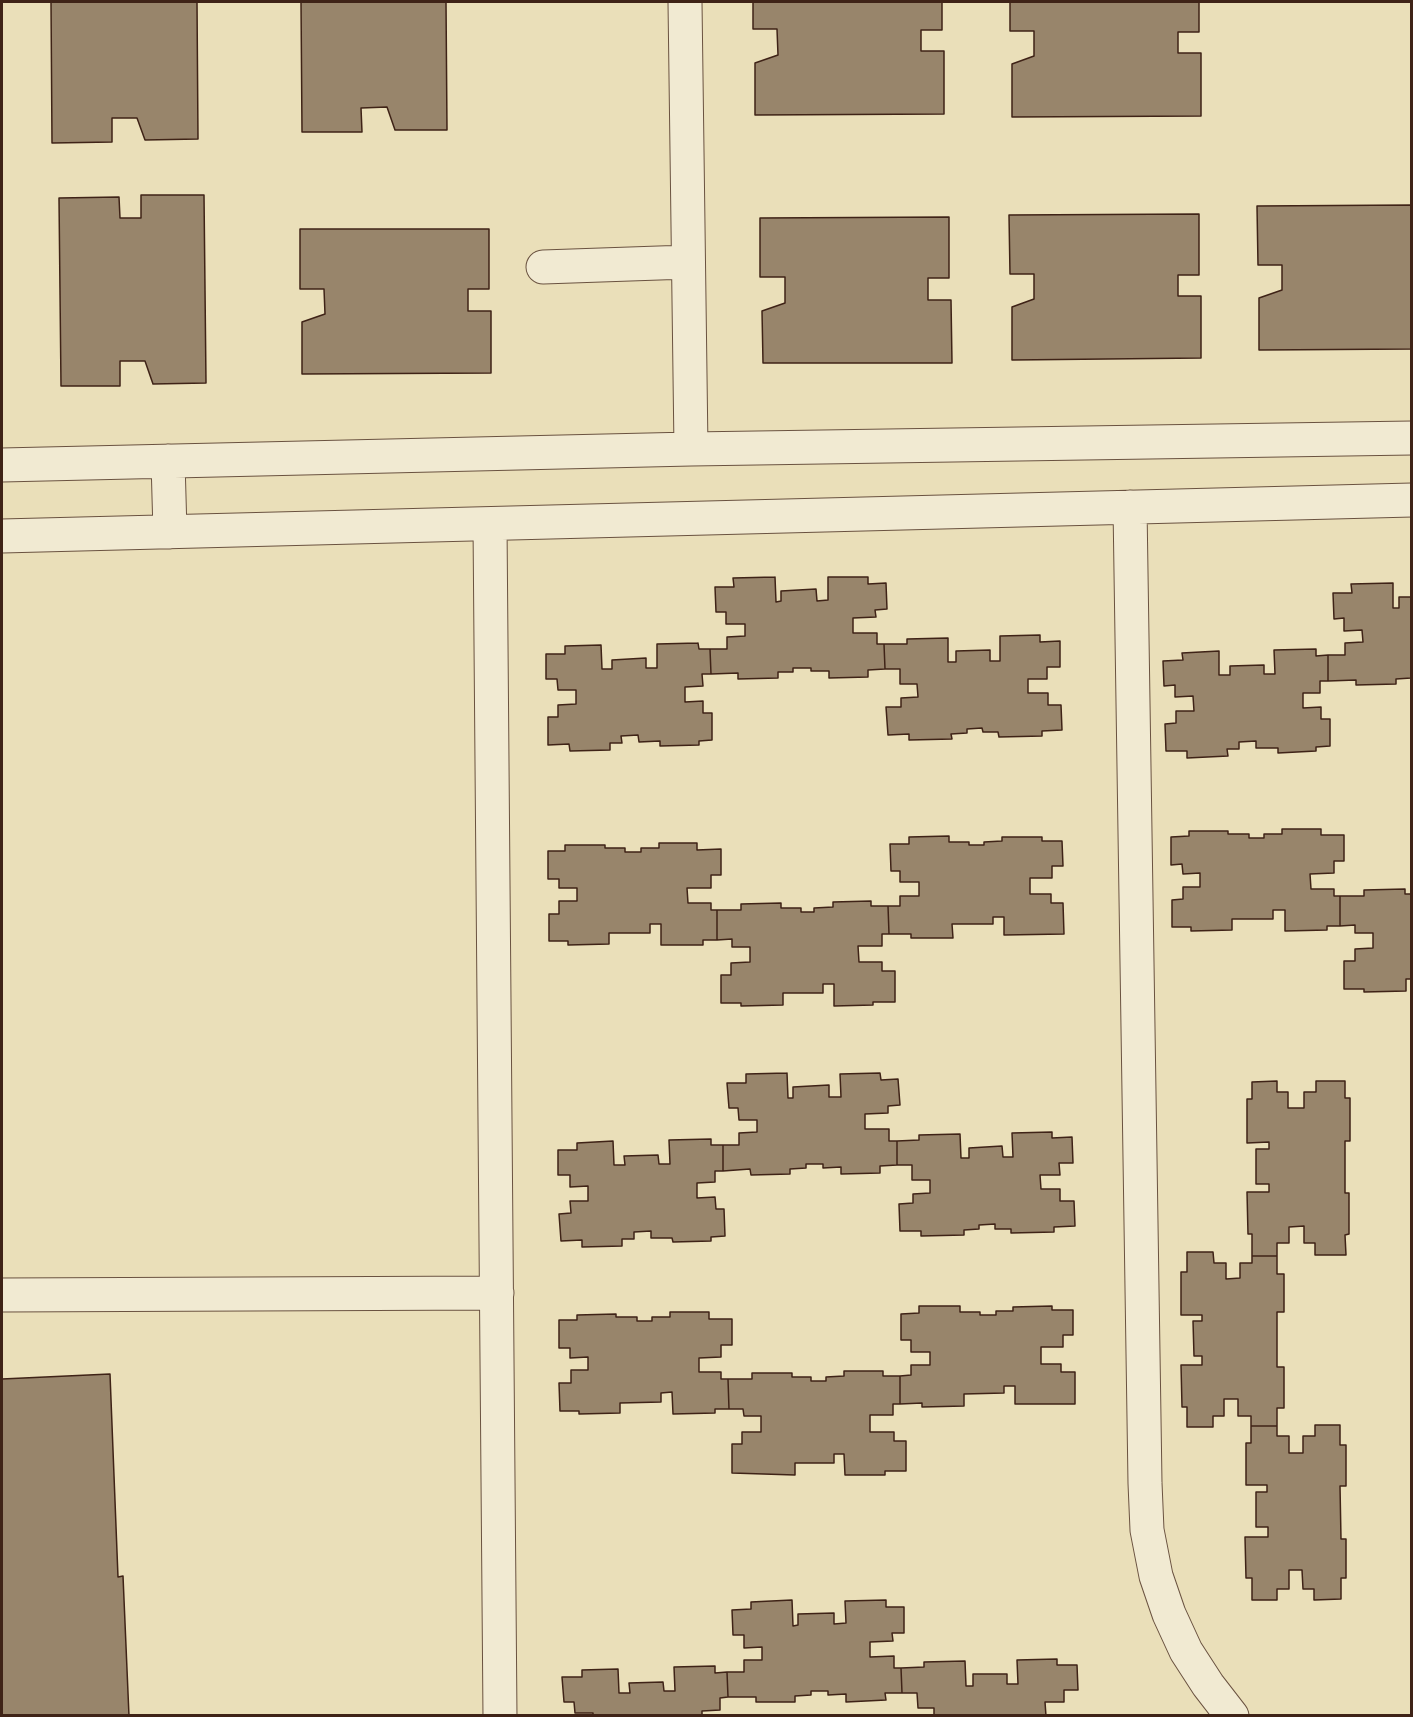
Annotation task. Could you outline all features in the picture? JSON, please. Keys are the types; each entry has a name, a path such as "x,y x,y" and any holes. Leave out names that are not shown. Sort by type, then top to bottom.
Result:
{"street":[{"path":"685,2 692,449"},
{"path":"543,267 688,262"},
{"path":"2,465 692,449 1412,438"},
{"path":"168,461 170,532"},
{"path":"2,537 1412,500"},
{"path":"1130,507 1147,1530 1156,1576 1169,1614 1186,1651 1232,1716"},
{"path":"490,524 500,1716"},
{"path":"2,1295 496,1293"}],"building":[{"path":"51,2 197,2 198,139 145,140 137,118 112,118 112,142 52,143"},
{"path":"301,2 446,2 447,130 395,130 387,107 361,108 362,132 302,132"},
{"path":"753,2 942,2 942,30 921,30 921,51 944,51 944,114 755,115 755,63 778,55 777,29 753,29"},
{"path":"1010,2 1199,2 1199,32 1178,32 1178,53 1201,53 1201,116 1012,117 1012,64 1034,56 1034,31 1010,31"},
{"path":"141,195 204,195 206,383 153,384 145,361 120,361 120,386 61,386 59,198 119,197 120,218 141,218"},
{"path":"1412,205 1412,349 1259,350 1259,298 1282,290 1282,265 1258,265 1257,206"},
{"path":"1199,214 1199,275 1178,275 1178,296 1201,296 1201,358 1012,360 1012,307 1034,299 1034,274 1010,274 1009,215"},
{"path":"949,217 949,278 928,278 928,300 951,300 952,363 763,363 762,311 785,303 785,277 760,277 760,218"},
{"path":"300,229 489,229 489,289 468,289 468,311 491,311 491,373 302,374 302,322 325,314 324,289 300,289"},
{"path":"775,577 776,602 781,601 781,591 816,589 817,601 828,600 828,577 868,577 868,584 886,583 887,609 875,610 876,617 853,618 853,633 877,633 877,644 884,644 885,669 868,670 868,677 829,678 829,671 811,671 811,668 793,668 793,672 778,672 778,678 738,679 738,673 711,674 710,649 727,649 727,637 745,636 745,624 726,624 726,612 716,612 715,587 734,587 733,578"},
{"path":"1393,583 1393,608 1399,608 1399,597 1412,597 1411,678 1396,679 1396,684 1356,685 1356,680 1328,681 1328,655 1345,655 1345,643 1363,642 1362,630 1344,631 1344,618 1334,619 1333,593 1352,593 1351,584"},
{"path":"1040,635 1040,642 1060,641 1060,667 1047,667 1047,679 1028,679 1028,693 1048,693 1048,705 1061,705 1062,730 1042,731 1042,736 999,737 998,732 983,732 982,728 967,729 967,733 951,734 952,739 909,740 909,734 888,735 886,707 901,707 901,698 918,697 917,684 900,684 900,669 885,669 884,644 907,644 907,639 948,638 948,662 956,662 956,651 990,650 990,661 1000,661 1000,636"},
{"path":"698,643 699,649 710,649 711,674 702,674 703,686 685,687 685,702 703,701 703,713 712,713 712,740 699,741 699,745 660,746 660,741 639,742 638,735 621,736 622,743 610,743 610,750 570,751 569,744 548,745 548,717 558,717 558,705 576,704 576,690 558,690 557,679 546,679 546,654 565,654 565,646 601,645 602,669 612,669 612,660 646,658 646,668 657,668 657,644"},
{"path":"1316,649 1316,656 1328,655 1328,681 1320,681 1320,693 1303,693 1303,708 1321,707 1321,719 1330,719 1330,746 1316,747 1316,751 1278,753 1278,748 1256,748 1256,741 1239,742 1239,749 1227,749 1228,756 1187,758 1187,751 1166,751 1165,724 1176,723 1176,711 1194,711 1193,696 1175,697 1175,685 1164,686 1163,661 1183,660 1182,653 1219,651 1219,675 1230,675 1230,666 1264,665 1264,674 1275,674 1274,650"},
{"path":"1282,829 1321,829 1321,835 1344,835 1344,861 1334,861 1334,873 1310,874 1311,889 1334,889 1334,896 1340,896 1340,926 1327,926 1327,930 1285,931 1285,910 1273,910 1273,919 1232,919 1232,930 1191,931 1191,927 1172,927 1172,900 1183,899 1183,887 1200,887 1200,873 1183,874 1182,864 1171,865 1171,837 1189,836 1189,831 1228,831 1228,834 1249,834 1249,838 1264,838 1264,834 1282,834"},
{"path":"949,836 949,842 969,842 969,845 984,845 984,842 1002,841 1002,837 1042,837 1042,841 1062,841 1063,866 1052,866 1052,878 1030,878 1030,894 1051,894 1051,903 1063,903 1064,934 1004,935 1004,917 993,917 993,924 952,924 953,938 911,938 911,934 889,934 888,906 900,906 900,896 919,896 919,882 900,882 900,871 891,871 890,844 909,844 909,837"},
{"path":"659,843 697,843 697,850 721,849 721,875 711,875 711,888 687,888 688,903 711,903 711,910 717,910 717,940 703,940 703,945 661,945 661,924 650,924 650,933 609,933 609,944 568,945 568,941 549,941 549,914 559,914 559,901 577,901 577,888 559,888 559,879 548,879 548,851 565,851 565,845 605,845 605,848 625,848 625,852 641,852 641,848 659,848"},
{"path":"1405,889 1405,894 1412,894 1412,979 1406,979 1406,991 1364,992 1364,989 1344,989 1344,961 1355,961 1355,949 1373,948 1373,933 1355,933 1355,925 1340,926 1340,896 1364,896 1364,890"},
{"path":"871,901 871,906 888,906 889,934 882,934 882,946 858,946 859,962 882,962 882,971 895,971 895,1002 834,1006 834,984 823,984 823,993 783,993 783,1005 741,1006 741,1003 721,1003 721,975 731,975 731,963 750,962 750,947 732,947 732,939 717,940 717,910 741,910 741,904 781,903 781,908 801,908 801,912 814,912 814,908 833,907 833,902"},
{"path":"787,1073 788,1098 793,1098 793,1087 829,1085 829,1097 841,1097 840,1074 880,1073 881,1080 898,1079 900,1105 888,1106 888,1113 865,1114 865,1129 889,1129 889,1141 897,1141 897,1165 880,1166 880,1173 841,1174 841,1167 823,1168 823,1164 806,1164 806,1168 790,1169 790,1174 751,1175 750,1169 723,1171 723,1145 739,1145 739,1133 757,1132 757,1120 739,1120 738,1108 729,1108 727,1083 746,1083 746,1074"},
{"path":"1277,1081 1277,1092 1288,1092 1288,1108 1304,1108 1304,1092 1316,1092 1316,1081 1345,1081 1345,1098 1350,1098 1350,1141 1345,1141 1345,1193 1349,1193 1349,1234 1345,1235 1346,1255 1315,1255 1315,1243 1304,1243 1304,1226 1289,1227 1289,1243 1277,1243 1277,1256 1252,1256 1252,1234 1248,1234 1247,1192 1269,1192 1269,1184 1256,1184 1256,1149 1269,1149 1269,1142 1247,1143 1247,1099 1252,1099 1252,1082"},
{"path":"1052,1132 1052,1138 1072,1137 1073,1163 1059,1163 1060,1175 1040,1175 1041,1189 1060,1189 1060,1201 1074,1201 1075,1226 1054,1227 1054,1232 1011,1233 1011,1229 995,1229 995,1224 979,1225 979,1229 964,1230 964,1235 921,1236 921,1231 900,1231 899,1204 913,1203 913,1194 930,1193 930,1180 912,1180 912,1165 897,1165 897,1141 919,1140 919,1135 960,1134 961,1158 969,1158 969,1148 1002,1146 1003,1157 1013,1157 1012,1133"},
{"path":"711,1139 711,1145 723,1145 723,1171 715,1171 715,1182 697,1183 697,1198 715,1197 716,1209 724,1209 725,1236 711,1237 711,1241 673,1242 672,1238 651,1238 651,1231 634,1232 634,1239 622,1239 622,1246 582,1247 582,1240 561,1241 559,1214 571,1213 570,1201 588,1201 588,1186 570,1187 570,1175 558,1175 558,1150 577,1150 577,1143 613,1141 614,1165 625,1165 624,1156 658,1155 659,1164 670,1164 669,1140"},
{"path":"1187,1252 1213,1252 1214,1263 1226,1263 1226,1279 1240,1278 1240,1263 1252,1263 1252,1256 1277,1256 1277,1274 1284,1274 1284,1312 1277,1312 1277,1367 1284,1367 1284,1408 1277,1408 1277,1426 1251,1426 1251,1416 1238,1416 1238,1399 1224,1399 1224,1416 1213,1416 1213,1427 1187,1427 1187,1407 1182,1407 1181,1365 1202,1365 1202,1356 1194,1356 1193,1321 1202,1321 1202,1315 1181,1315 1181,1272 1187,1272"},
{"path":"919,1306 960,1306 960,1312 980,1312 980,1315 996,1315 996,1311 1013,1311 1013,1307 1052,1306 1052,1310 1073,1310 1073,1335 1063,1335 1063,1347 1041,1347 1041,1364 1061,1364 1061,1372 1075,1372 1075,1404 1015,1404 1015,1386 1004,1386 1004,1393 964,1394 964,1406 922,1407 922,1403 900,1404 900,1376 911,1375 911,1365 930,1365 930,1352 911,1352 911,1340 901,1340 901,1314 919,1313"},
{"path":"670,1312 709,1312 709,1319 732,1319 732,1345 721,1345 721,1357 699,1358 699,1372 721,1372 721,1379 728,1379 729,1409 715,1409 715,1413 673,1414 672,1392 661,1393 661,1402 620,1403 620,1413 579,1414 579,1411 560,1411 559,1383 571,1383 571,1370 588,1370 588,1357 570,1358 570,1348 559,1348 559,1320 577,1320 577,1315 616,1314 616,1317 637,1317 637,1321 652,1321 652,1317 670,1317"},
{"path":"844,1371 883,1371 883,1376 900,1376 900,1404 893,1404 893,1415 870,1415 870,1432 894,1432 894,1441 906,1441 906,1471 885,1471 885,1475 845,1475 844,1454 834,1454 834,1463 795,1463 795,1475 732,1473 732,1444 742,1444 742,1432 761,1432 761,1416 744,1416 743,1409 729,1409 728,1379 752,1379 752,1373 792,1373 792,1377 811,1377 811,1381 826,1381 826,1377 844,1376"},
{"path":"110,1374 118,1577 123,1576 129,1716 2,1716 2,1379"},
{"path":"1315,1425 1340,1425 1340,1445 1346,1445 1346,1486 1340,1486 1341,1539 1346,1539 1346,1578 1341,1578 1341,1599 1314,1600 1314,1589 1303,1589 1302,1570 1289,1570 1289,1589 1277,1589 1277,1600 1252,1600 1252,1578 1246,1578 1245,1537 1268,1537 1268,1527 1256,1527 1256,1492 1267,1492 1267,1485 1246,1485 1246,1443 1251,1443 1251,1426 1277,1426 1277,1436 1289,1436 1289,1453 1303,1453 1303,1436 1315,1436"},
{"path":"792,1600 793,1626 798,1625 798,1614 834,1613 834,1624 846,1623 845,1601 886,1600 886,1607 904,1607 904,1633 892,1633 893,1641 870,1642 870,1657 894,1656 894,1668 901,1668 902,1693 885,1693 886,1700 846,1702 846,1694 828,1695 828,1691 811,1691 811,1695 795,1696 795,1702 756,1702 756,1697 728,1697 727,1672 744,1672 744,1660 762,1660 762,1647 744,1648 744,1635 733,1635 732,1610 751,1609 751,1602"},
{"path":"1057,1659 1057,1665 1077,1665 1078,1690 1064,1690 1064,1702 1045,1702 1046,1716 934,1716 934,1708 918,1708 917,1693 902,1693 901,1668 924,1667 924,1662 965,1661 966,1686 973,1686 973,1674 1007,1674 1007,1684 1018,1684 1017,1660"},
{"path":"715,1666 715,1673 727,1672 728,1697 720,1698 720,1710 702,1711 702,1716 593,1716 593,1713 575,1713 574,1702 564,1702 562,1677 582,1677 582,1670 618,1669 619,1693 630,1693 629,1683 663,1682 664,1691 675,1691 674,1667"}]}
